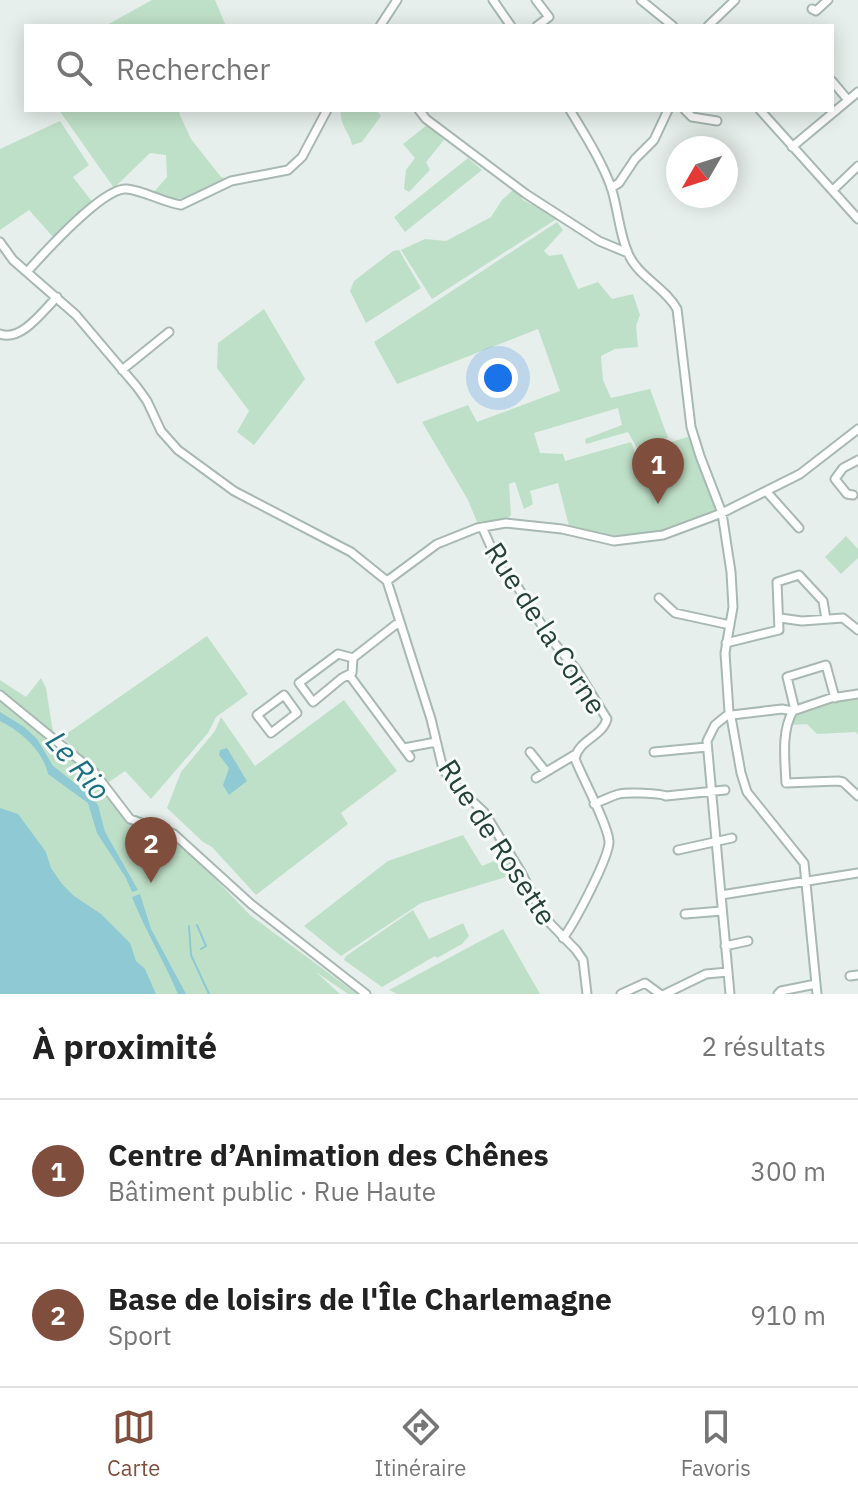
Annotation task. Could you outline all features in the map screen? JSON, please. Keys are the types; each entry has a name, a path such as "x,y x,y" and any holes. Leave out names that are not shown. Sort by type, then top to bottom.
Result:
{"street":[{"path":"381,24 397,0"},
{"path":"493,0 510,24"},
{"path":"536,0 549,17 540,24"},
{"path":"641,0 671,24"},
{"path":"710,24 735,0"},
{"path":"812,9 816,11 828,0"},
{"path":"834,83 848,100"},
{"path":"834,112 858,92"},
{"path":"27,272 81,217 117,190 131,190 181,205 231,181 288,170 302,157 326,112"},
{"path":"421,112 526,194 599,241 628,253"},
{"path":"571,112 611,188 628,253 677,309 691,427 722,513 731,572 733,607 726,643 730,715 741,773 747,792 804,863 817,994"},
{"path":"611,188 619,183 635,159 654,140 667,112"},
{"path":"687,112 692,117 717,121"},
{"path":"762,112 858,219"},
{"path":"792,146 833,112"},
{"path":"833,190 858,166"},
{"path":"0,242 13,260 76,315 147,401 166,438 178,450 234,491 351,552 384,578 437,544 482,527 506,523 562,529 605,541 663,535 722,513 800,474 858,429"},
{"path":"0,334 8,336 19,332 57,297"},
{"path":"122,370 169,332"},
{"path":"853,495 847,494 835,479 843,468 858,460"},
{"path":"766,491 799,528"},
{"name":"Rue de la Corne","path":"482,527 501,569 517,586 550,638 576,669 607,719 605,726 577,749 575,759 608,835 609,847 578,916 563,938"},
{"path":"726,643 777,633 780,618 777,582 799,575 823,601 826,619"},
{"name":"Rue de Rosette","path":"384,578 391,591 447,776 490,820 540,910 583,960 587,994"},
{"path":"659,598 675,613 730,625"},
{"path":"780,618 802,621 843,618 858,630"},
{"path":"353,658 399,622"},
{"path":"350,676 342,678 313,702 299,683 338,654 353,658"},
{"path":"350,676 353,658"},
{"path":"835,698 826,665 787,677 794,710 788,720 784,753 786,783 838,781 858,796"},
{"path":"350,676 410,757"},
{"path":"290,704 306,692"},
{"path":"730,994 707,747 709,732 730,715 794,710 858,694"},
{"path":"0,695 94,772 130,819 165,829 182,840 251,904 366,994"},
{"path":"284,695 290,704 297,713 271,733 257,715 284,695"},
{"path":"782,709 788,720"},
{"path":"404,748 436,742"},
{"path":"654,752 707,747"},
{"path":"530,752 546,772"},
{"path":"536,778 576,754"},
{"path":"594,804 623,792 636,795 660,793 666,796 725,790"},
{"path":"678,850 732,838"},
{"path":"721,895 858,873"},
{"path":"685,914 722,911"},
{"path":"725,946 748,941"},
{"path":"621,994 645,983 662,994 706,974 728,972"},
{"path":"778,994 816,984"}],"green space":[{"path":"152,0 215,0 225,24 109,24"},
{"path":"60,112 180,112 191,139 221,177 227,179 184,199 153,193 167,177 166,155 150,153 114,188"},
{"path":"341,112 378,112 381,116 362,142 352,145"},
{"path":"60,121 89,165 73,177 94,204 54,238 29,210 0,230 0,149"},
{"path":"427,125 444,140 426,162 430,170 409,192 404,189 406,170 415,158 403,144"},
{"path":"468,158 482,170 405,232 394,217"},
{"path":"514,189 523,200 558,218 432,299 401,250 425,239 446,241 491,217"},
{"path":"557,222 563,230 544,251 549,256 562,254 578,289 598,282 612,299 633,294 640,315 636,326 638,347 615,349 601,356 603,380 611,398 650,389 668,438 637,448 628,432 586,444 585,439 622,425 618,408 534,433 540,453 563,454 565,461 631,442 635,453 691,436 719,511 646,533 593,534 570,530 558,483 530,491 533,504 524,509 515,482 509,484 511,515 507,519 477,522 468,500 422,422 468,405 477,422 560,391 538,329 397,384 374,342"},
{"path":"399,250 421,288 366,323 350,291 354,281 393,251"},
{"path":"264,309 305,379 254,445 237,432 249,411 217,368 218,343"},
{"path":"846,536 858,549 858,558 841,574 825,557"},
{"path":"207,636 248,694 216,717 208,733 151,799 125,771 109,782 62,737"},
{"path":"41,678 46,688 53,732 0,692 0,680 26,697"},
{"path":"0,697 86,766 128,819 165,831 179,841 250,915 357,994 348,994 316,972 340,994 0,994"},
{"path":"858,697 858,735 856,732 817,734 807,724 790,725 796,712 831,701"},
{"path":"344,700 397,771 341,813 348,824 256,895 212,847 167,808 181,772 215,731 221,717 255,766"},
{"path":"463,835 482,866 508,855 519,873 421,903 341,956 304,926 388,861"},
{"path":"413,910 429,939 463,923 469,936 462,944 382,987 344,960 346,956"},
{"path":"503,929 540,994 397,994 389,990"}],"water":[{"path":"0,712 37,739 53,766 98,805 105,832 138,890 132,892 97,833 88,803 48,774 36,749 0,721"},
{"path":"227,748 247,781 229,795 223,785 229,768 219,755 220,750"},
{"path":"0,808 18,814 46,852 51,868 62,884 101,914 130,943 136,961 145,969 156,994 0,994"},
{"path":"140,894 151,929 186,994 178,994 143,921 132,897"}],"waterway":[{"path":"197,925 206,946 201,949"},
{"path":"189,926 191,955 209,994"}],"place":[{"name":"Centre d’Animation des Chênes","path":"658,504"},
{"name":"Base de loisirs de l'Île Charlemagne","path":"151,883"}],"water label":[{"name":"Le Rio","path":"79,765"}]}
